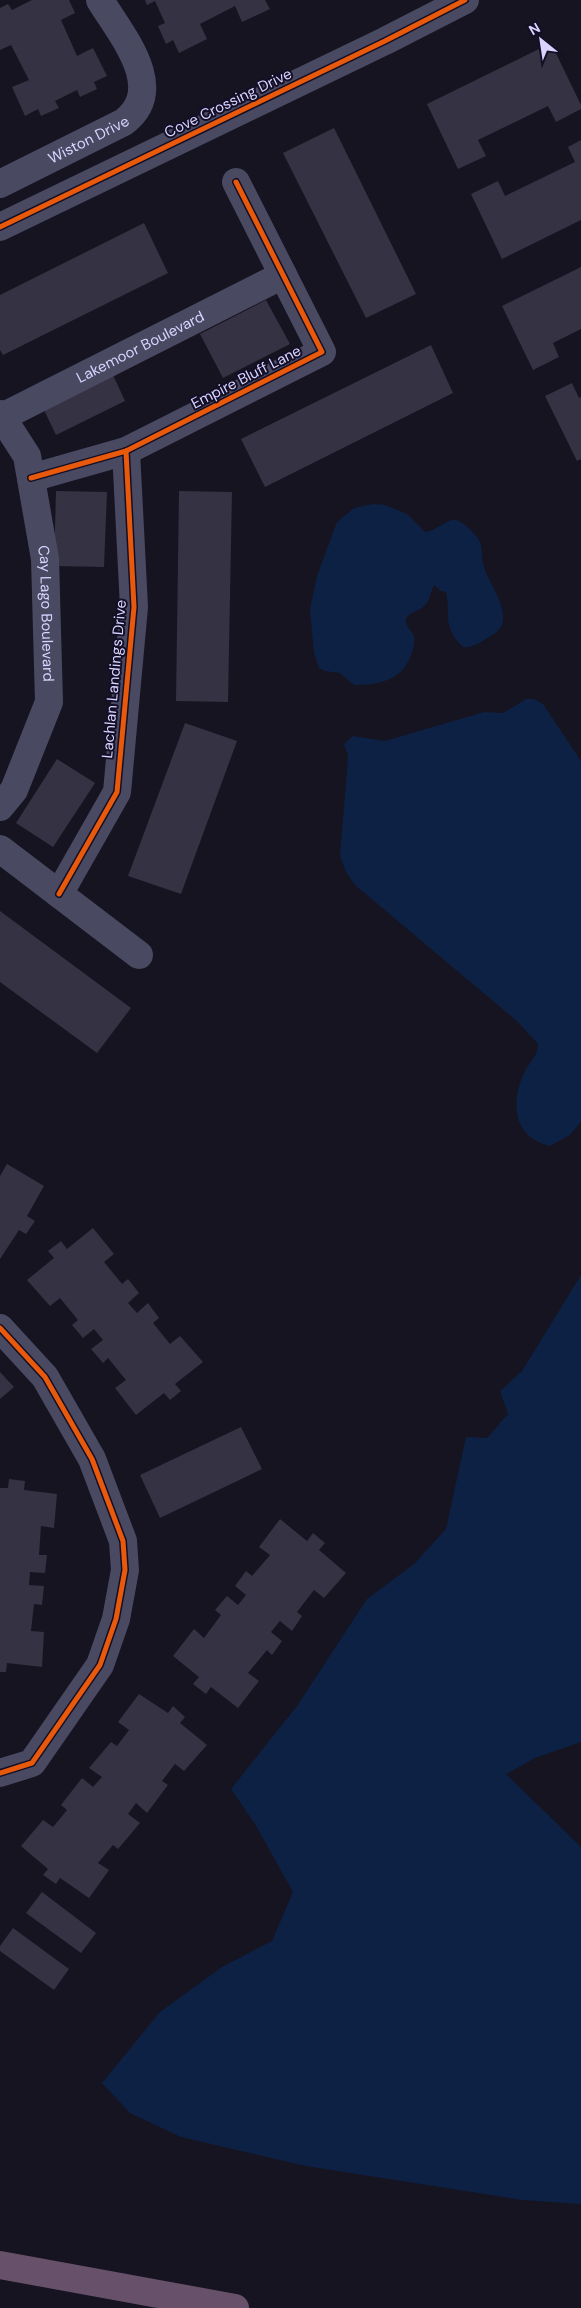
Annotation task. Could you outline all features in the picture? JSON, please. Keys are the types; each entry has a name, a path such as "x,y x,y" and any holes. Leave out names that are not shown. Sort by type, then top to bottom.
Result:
{"highway":[{"path":"0,2265 235,2308"}],"street":[{"name":"Wiston Drive","path":"0,184 124,122 134,114 141,101 142,76 139,66 100,0"},
{"name":"Cove Crossing Drive","path":"0,227 385,41 465,0"},
{"name":"Empire Bluff Lane","path":"31,478 126,451 322,352 236,182"},
{"name":"Lakemoor Boulevard","path":"1,416 283,275"},
{"name":"Cay Lago Boulevard","path":"0,807 14,790 49,702 45,558 27,456 1,416"},
{"name":"Lachlan Landings Drive","path":"60,894 117,792 134,607 126,451"},
{"path":"0,849 139,955"},
{"path":"0,1328 45,1377 92,1459 123,1541 125,1570 116,1619 100,1665 32,1763 0,1773"}],"water":[{"path":"373,504 385,505 407,514 425,532 453,520 459,521 469,528 480,543 485,571 500,601 503,617 502,625 494,634 479,643 463,647 456,640 450,627 446,592 441,591 434,585 426,604 406,619 414,636 414,641 411,655 402,671 388,680 372,684 354,685 340,673 324,671 319,668 314,653 310,609 317,576 337,522 354,508"},
{"path":"526,699 534,699 543,704 581,761 581,1122 570,1135 550,1146 528,1135 521,1126 516,1106 520,1082 535,1055 538,1044 518,1022 355,885 346,872 340,856 348,755 344,744 353,736 385,741 484,712 503,713"},
{"path":"581,1275 581,1742 535,1758 506,1774 581,1847 581,2204 522,2200 306,2166 181,2137 130,2113 102,2083 160,2012 222,1967 272,1941 293,1892 255,1824 231,1789 297,1706 367,1599 414,1564 446,1529 466,1437 487,1438 508,1414 500,1391 522,1371"}],"building":[{"path":"32,0 69,0 75,13 61,20 77,56 93,48 107,76 94,82 97,89 80,97 77,90 55,101 59,108 41,116 38,109 25,116 12,87 29,80 11,45 0,50 0,8 8,4 12,10"},
{"path":"145,0 265,0 270,9 242,22 235,6 200,24 207,39 179,53 173,40 166,44 158,26 165,23 155,1 147,5"},
{"path":"551,43 581,105 581,109 556,122 548,106 478,140 486,156 458,169 427,104"},
{"path":"334,128 416,294 366,318 283,153"},
{"path":"581,140 581,220 502,259 471,194 498,181 505,196 575,162 568,147"},
{"path":"144,223 168,273 3,355 0,350 0,295"},
{"path":"581,267 581,329 553,343 559,357 533,370 502,306"},
{"path":"266,300 290,344 223,378 200,334"},
{"path":"431,345 453,393 265,487 241,439"},
{"path":"113,375 125,401 56,435 44,410"},
{"path":"572,383 579,398 581,397 581,459 577,461 545,396"},
{"path":"56,491 107,492 104,567 54,566"},
{"path":"179,491 232,492 228,702 176,701"},
{"path":"185,723 237,741 181,894 128,876"},
{"path":"57,759 95,783 53,847 16,823"},
{"path":"0,911 131,1008 97,1053 0,982"},
{"path":"7,1164 44,1186 27,1216 35,1221 26,1234 19,1230 0,1259 0,1176"},
{"path":"93,1228 114,1254 104,1262 122,1284 128,1279 139,1293 128,1303 137,1313 148,1303 159,1318 153,1323 170,1344 180,1336 203,1362 175,1384 181,1391 170,1400 164,1393 136,1415 115,1388 126,1380 108,1358 103,1363 91,1349 103,1340 94,1329 83,1338 72,1325 78,1320 60,1298 50,1306 27,1280 54,1258 48,1251 61,1241 67,1249"},
{"path":"0,1372 14,1387 0,1399"},
{"path":"241,1427 262,1469 160,1518 140,1475"},
{"path":"9,1479 25,1481 24,1490 57,1494 54,1528 41,1526 39,1555 47,1555 45,1573 30,1572 29,1585 44,1586 42,1605 34,1604 31,1631 44,1632 42,1667 7,1663 6,1672 0,1672 0,1488 8,1488"},
{"path":"280,1519 307,1541 313,1533 325,1543 319,1550 346,1573 324,1598 314,1590 297,1612 302,1616 292,1631 280,1621 271,1632 282,1641 272,1655 267,1650 248,1673 259,1681 238,1708 211,1687 206,1694 193,1684 199,1677 173,1656 194,1629 204,1638 221,1615 215,1610 227,1596 238,1605 246,1595 235,1586 246,1571 252,1576 270,1555 259,1547"},
{"path":"139,1694 168,1713 173,1706 185,1717 180,1723 207,1745 184,1771 175,1764 162,1781 168,1785 147,1813 136,1803 128,1814 140,1823 118,1849 113,1845 98,1863 109,1870 89,1898 60,1878 56,1884 43,1875 48,1869 21,1846 43,1820 53,1827 67,1810 61,1805 82,1778 93,1787 102,1777 89,1768 111,1742 117,1746 129,1730 118,1722"},
{"path":"42,1892 96,1933 81,1953 26,1913"},
{"path":"13,1928 69,1969 54,1990 0,1951 0,1946"}],"cycle path":[{"path":"0,227 385,41 465,0"},
{"path":"31,478 126,451 322,352 236,182"},
{"path":"59,894 117,792 134,607 126,451"},
{"path":"0,1328 45,1377 92,1459 123,1541 125,1570 116,1619 100,1665 32,1763 0,1773"}]}
